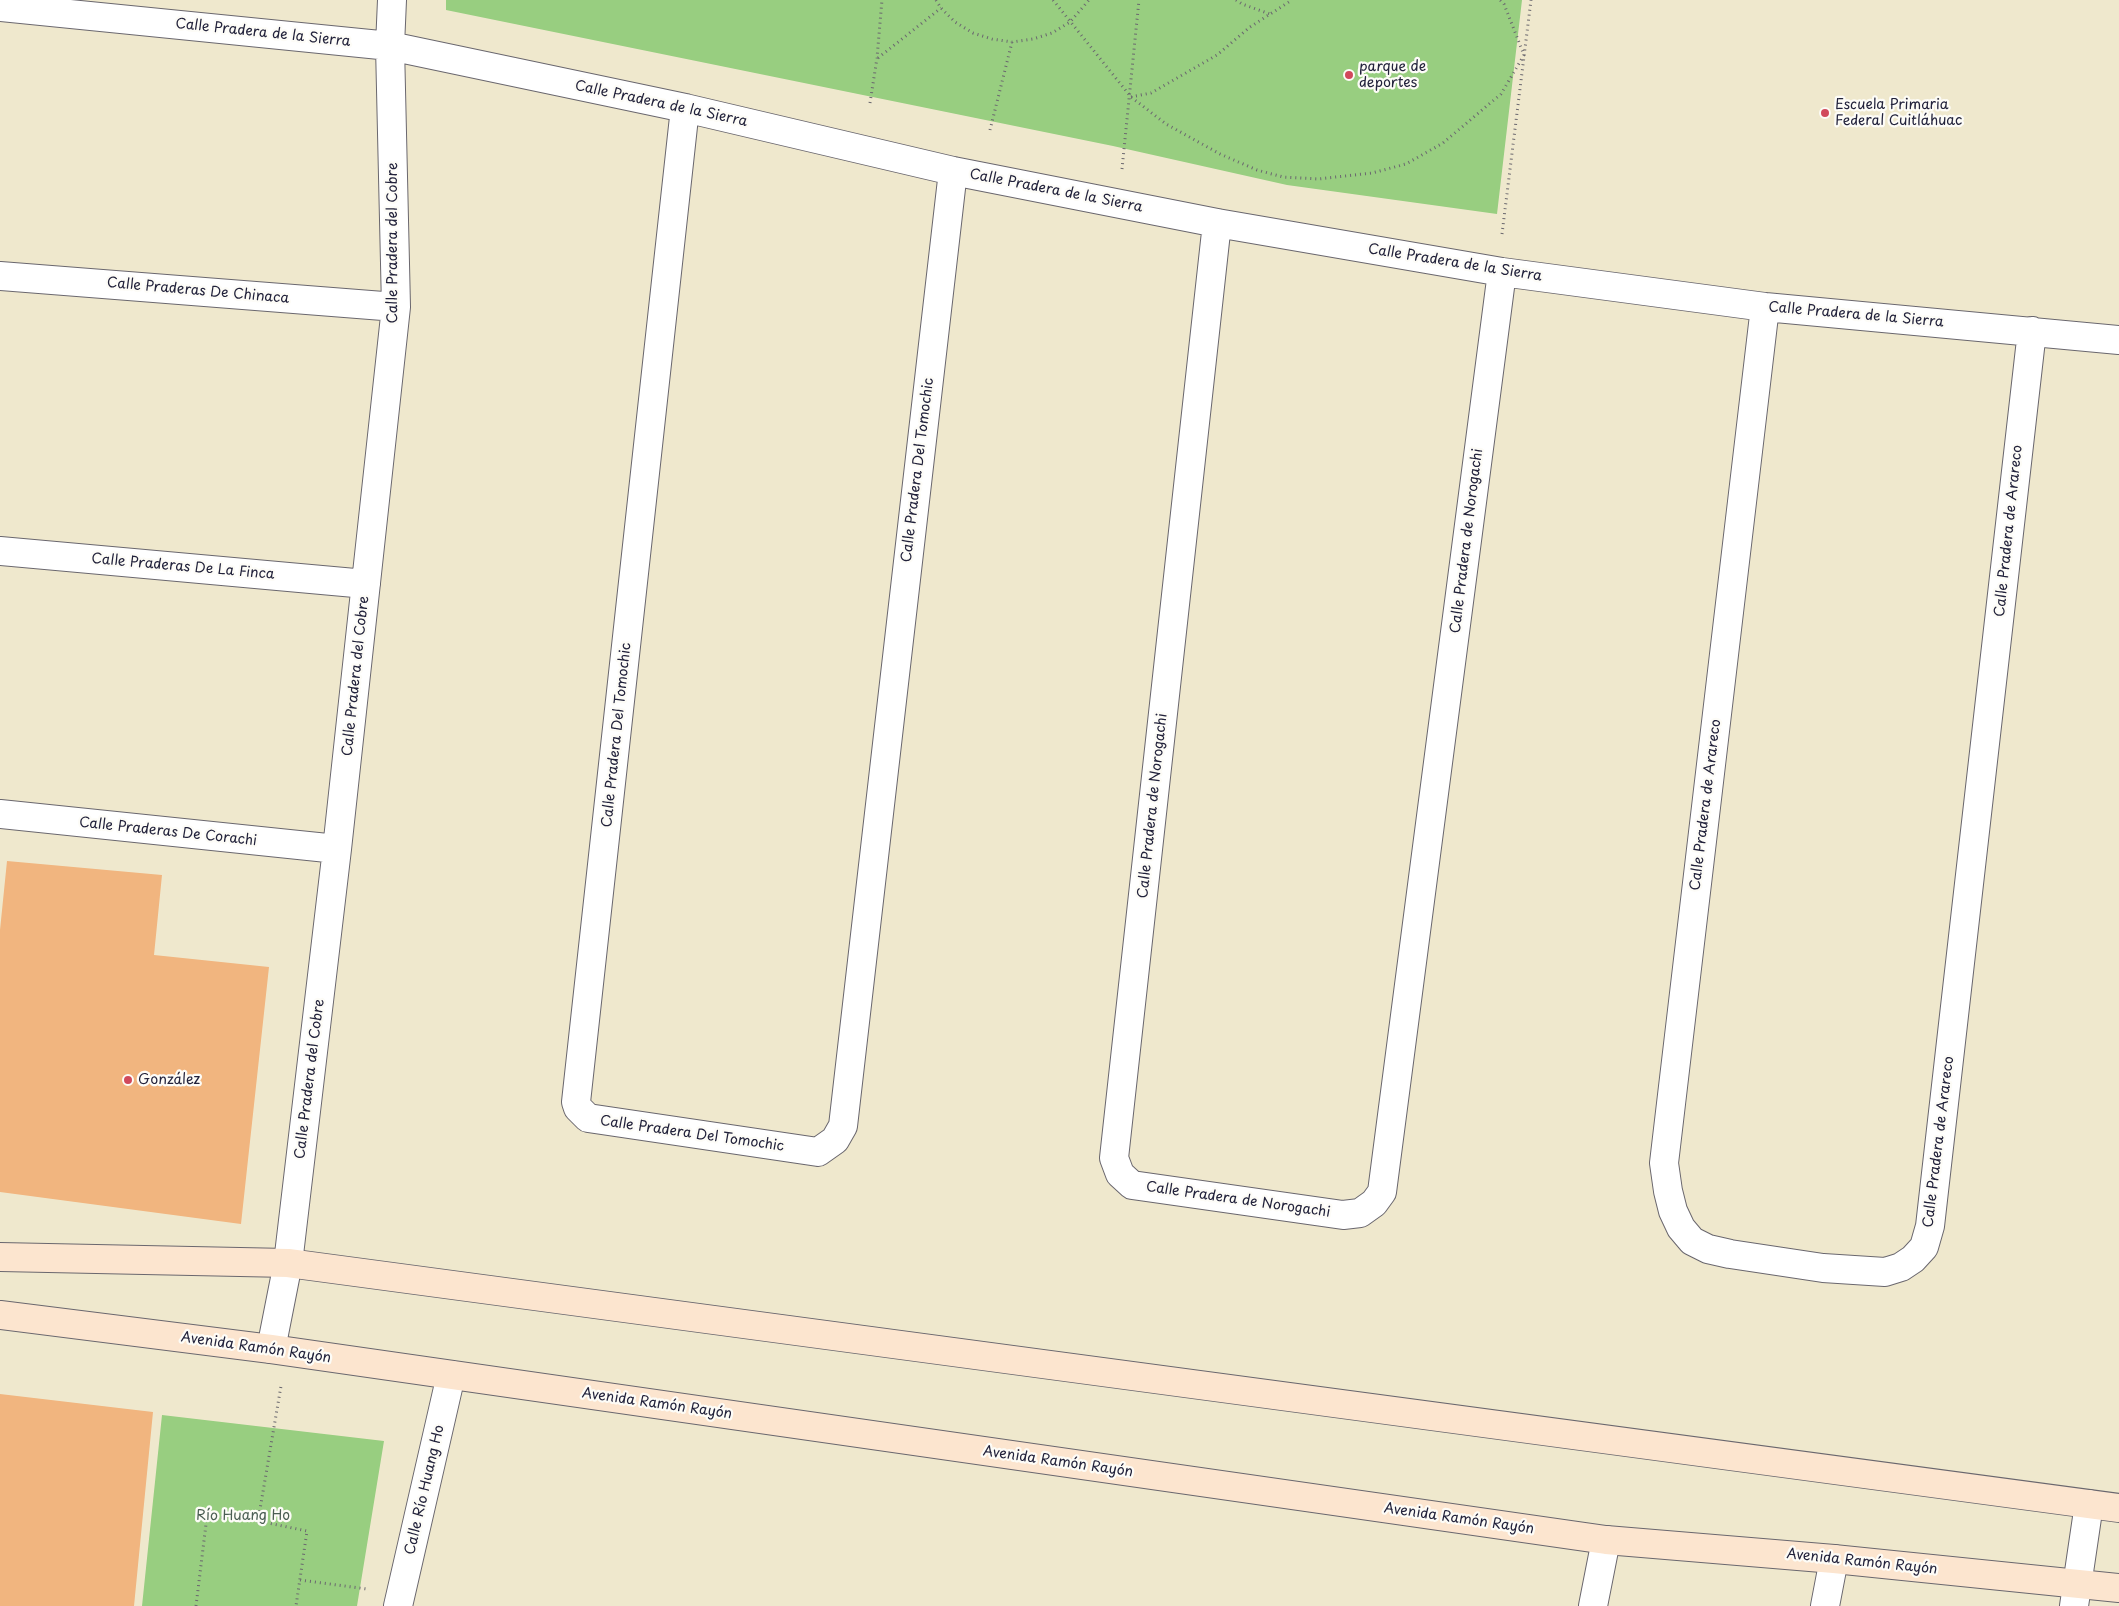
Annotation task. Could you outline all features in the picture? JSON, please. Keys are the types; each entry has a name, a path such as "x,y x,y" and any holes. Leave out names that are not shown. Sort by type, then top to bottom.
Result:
{"main road":[{"path":"0,1257 288,1263 2119,1508"},
{"name":"Avenida Ramón Rayón","path":"0,1315 452,1375 1606,1540 1834,1559 2076,1595 2119,1588"}],"street":[{"name":"Calle Pradera del Cobre","path":"279,1351 337,849 396,307 390,46 392,0"},
{"name":"Calle Pradera de la Sierra","path":"0,7 390,46 685,108 953,170 1119,204 1217,223 1502,272 1764,307 2119,340"},
{"name":"Calle Pradera Del Tomochic","path":"685,108 576,1102 578,1108 588,1118 818,1152 836,1140 843,1126 953,170"},
{"name":"Calle Pradera de Norogachi","path":"1217,223 1114,1158 1120,1174 1132,1185 1343,1215 1360,1213 1374,1203 1382,1192 1502,272"},
{"name":"Calle Praderas De Chinaca","path":"0,276 396,307"},
{"name":"Calle Pradera de Arareco","path":"1764,307 1664,1163 1673,1211 1681,1228 1692,1241 1708,1249 1730,1254 1823,1268 1884,1272 1901,1266 1913,1259 1924,1247 1930,1226 2032,331"},
{"name":"Calle Praderas De La Finca","path":"0,551 366,584"},
{"name":"Calle Praderas De Corachi","path":"0,814 337,849"},
{"name":"Calle Río Huang Ho","path":"399,1600 452,1375"},
{"path":"2076,1595 2090,1504"},
{"path":"1593,1606 1606,1540"},
{"path":"1825,1606 1834,1559"}],"path":[{"path":"870,104 877,58 882,0"},
{"path":"936,0 955,22 973,33 992,39 1012,42 1033,39 1052,33 1070,22 1089,0"},
{"path":"1052,0 1130,97 1166,124 1220,154 1257,170 1283,177 1318,179 1372,172 1406,164 1443,143 1501,94 1524,55"},
{"path":"1119,204 1139,0"},
{"path":"1236,0 1270,14"},
{"path":"1130,97 1151,93 1194,69 1217,55 1250,27 1292,0"},
{"path":"1500,0 1504,4 1524,55"},
{"path":"1502,234 1531,0"},
{"path":"877,58 941,8"},
{"path":"990,130 1012,42"},
{"path":"258,1521 279,1351"},
{"path":"196,1606 207,1516 258,1521 308,1531 296,1606"},
{"path":"300,1580 399,1600"}],"green space":[{"path":"446,0 1522,0 1497,214 1287,185 1113,146 446,10"},
{"name":"Río Huang Ho","path":"162,1415 384,1441 357,1606 142,1606"}],"building":[{"name":"González","path":"7,861 162,875 154,955 269,967 241,1224 0,1192 0,930"},
{"path":"0,1394 153,1412 134,1606 0,1606"}],"place":[{"name":"parque de deportes","path":"1349,75"},
{"name":"Escuela Primaria Federal Cuitláhuac","path":"1825,113"},
{"name":"González","path":"128,1080"}]}
